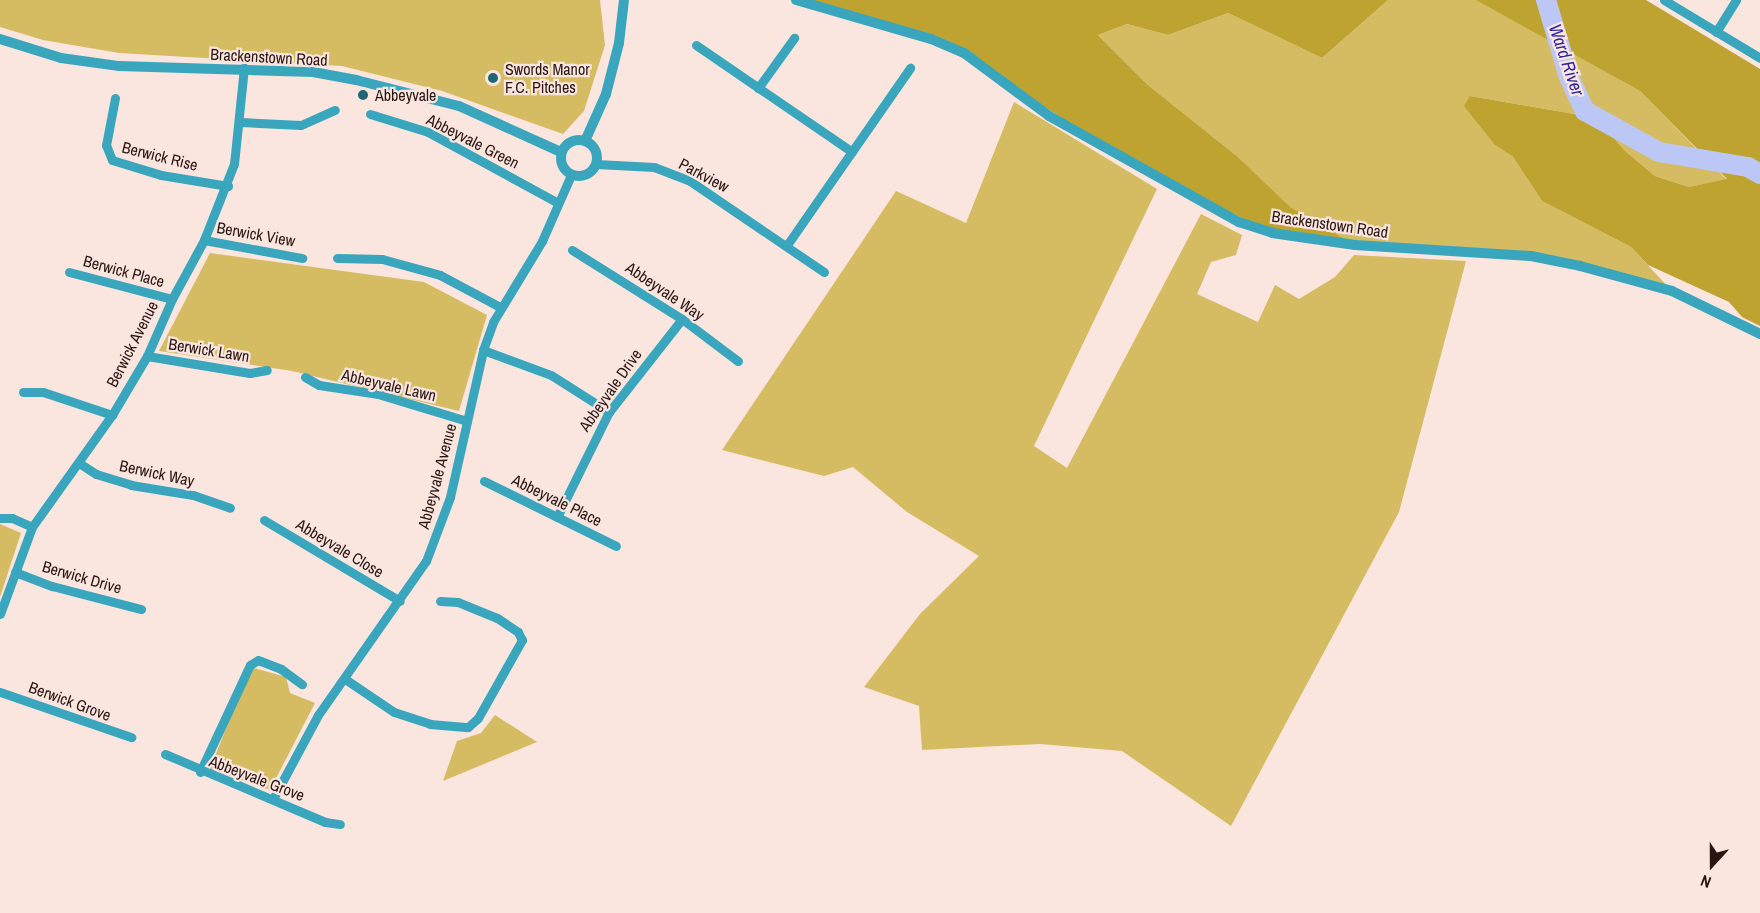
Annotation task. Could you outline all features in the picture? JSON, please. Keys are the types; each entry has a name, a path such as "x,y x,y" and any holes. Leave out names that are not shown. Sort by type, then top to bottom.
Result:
{"street":[{"path":"585,141 606,94 619,43 624,0"},
{"name":"Brackenstown Road","path":"796,0 931,39 964,54 1049,116 1239,222 1272,233 1355,245 1531,256 1580,266 1672,291 1760,334"},
{"path":"1664,0 1760,58"},
{"path":"1716,32 1736,0"},
{"path":"758,87 794,38"},
{"name":"Brackenstown Road","path":"0,39 62,58 119,66 244,68 313,72 411,92 504,124 561,152"},
{"path":"696,45 852,152"},
{"name":"Berwick Avenue","path":"0,614 32,527 80,463 112,415 147,356 172,299 204,240 228,186 241,122 244,68"},
{"path":"787,245 885,100 910,68"},
{"name":"Berwick Rise","path":"116,98 106,145 112,159 161,175 228,186"},
{"path":"241,122 301,125 335,110"},
{"name":"Abbeyvale Green","path":"370,114 428,132 558,202"},
{"path":"574,141 585,141 596,153 596,164 583,176 571,175 561,163 561,152 574,141"},
{"name":"Parkview","path":"596,164 654,167 690,182 824,272"},
{"name":"Abbeyvale Avenue","path":"274,797 318,715 414,583 437,536 483,350 500,307 542,241 571,175"},
{"name":"Berwick View","path":"204,240 302,258"},
{"name":"Abbeyvale Way","path":"572,250 682,319 738,361"},
{"path":"337,258 382,259 440,275 500,307"},
{"name":"Berwick Place","path":"69,272 172,299"},
{"name":"Abbeyvale Drive","path":"557,517 609,412 682,319"},
{"path":"483,350 551,375 609,412"},
{"name":"Berwick Lawn","path":"147,356 250,373 267,370"},
{"name":"Abbeyvale Lawn","path":"305,377 319,385 378,394 467,421"},
{"path":"23,392 43,392 112,415"},
{"name":"Berwick Way","path":"80,463 96,474 131,485 193,495 230,508"},
{"name":"Abbeyvale Place","path":"484,481 616,546"},
{"path":"0,518 12,518 32,527"},
{"name":"Abbeyvale Close","path":"264,520 400,601"},
{"name":"Berwick Drive","path":"15,572 52,586 141,609"},
{"path":"345,679 394,712 430,724 468,727 478,718 522,640 518,632 497,618 458,602 440,601"},
{"path":"200,772 250,665 258,660 281,669 302,684"},
{"name":"Berwick Grove","path":"0,692 131,737"},
{"name":"Abbeyvale Grove","path":"165,754 200,772 274,797 325,822 340,824"}],"shaded area":[{"name":"Swords Manor F.C. Pitches","path":"0,0 600,0 605,45 584,111 563,134 442,91 342,66 119,53 43,40 0,27"},
{"path":"796,0 1388,0 1322,58 1228,13 1168,35 1127,24 1098,35 1148,85 1238,157 1290,207 1355,245 1272,233 1120,157 964,53"},
{"path":"1388,0 1477,0 1640,91 1727,180 1689,187 1655,176 1624,150 1597,118 1470,96 1495,145 1513,157 1542,201 1631,247 1672,291 1538,258 1355,245 1290,208 1238,157 1148,85 1098,35 1127,24 1168,35 1228,13 1322,58"},
{"path":"1476,0 1646,0 1760,69 1760,326 1742,317 1729,302 1648,265 1631,247 1542,201 1513,157 1495,145 1464,106 1470,96 1597,118 1624,150 1655,176 1689,187 1727,179 1640,91"},
{"path":"1014,102 1157,189 1034,446 1067,468 1201,214 1242,235 1236,255 1211,262 1197,294 1258,322 1275,285 1299,299 1335,277 1354,255 1466,261 1399,512 1231,826 1122,751 1040,744 922,750 919,706 864,687 920,614 979,556 907,512 853,467 824,476 722,450 896,191 966,223"},
{"path":"210,253 424,282 487,315 459,411 292,371 159,351"},
{"path":"0,524 21,533 0,597"},
{"path":"250,667 286,677 290,693 315,703 270,790 210,769"},
{"path":"495,715 537,742 443,781 457,741 481,733"}],"waterway":[{"name":"Ward River","path":"1546,0 1569,77 1585,111 1659,152 1748,167 1760,174"}],"place":[{"name":"Swords Manor F.C. Pitches","path":"493,78"},
{"name":"Abbeyvale","path":"363,95"}]}
